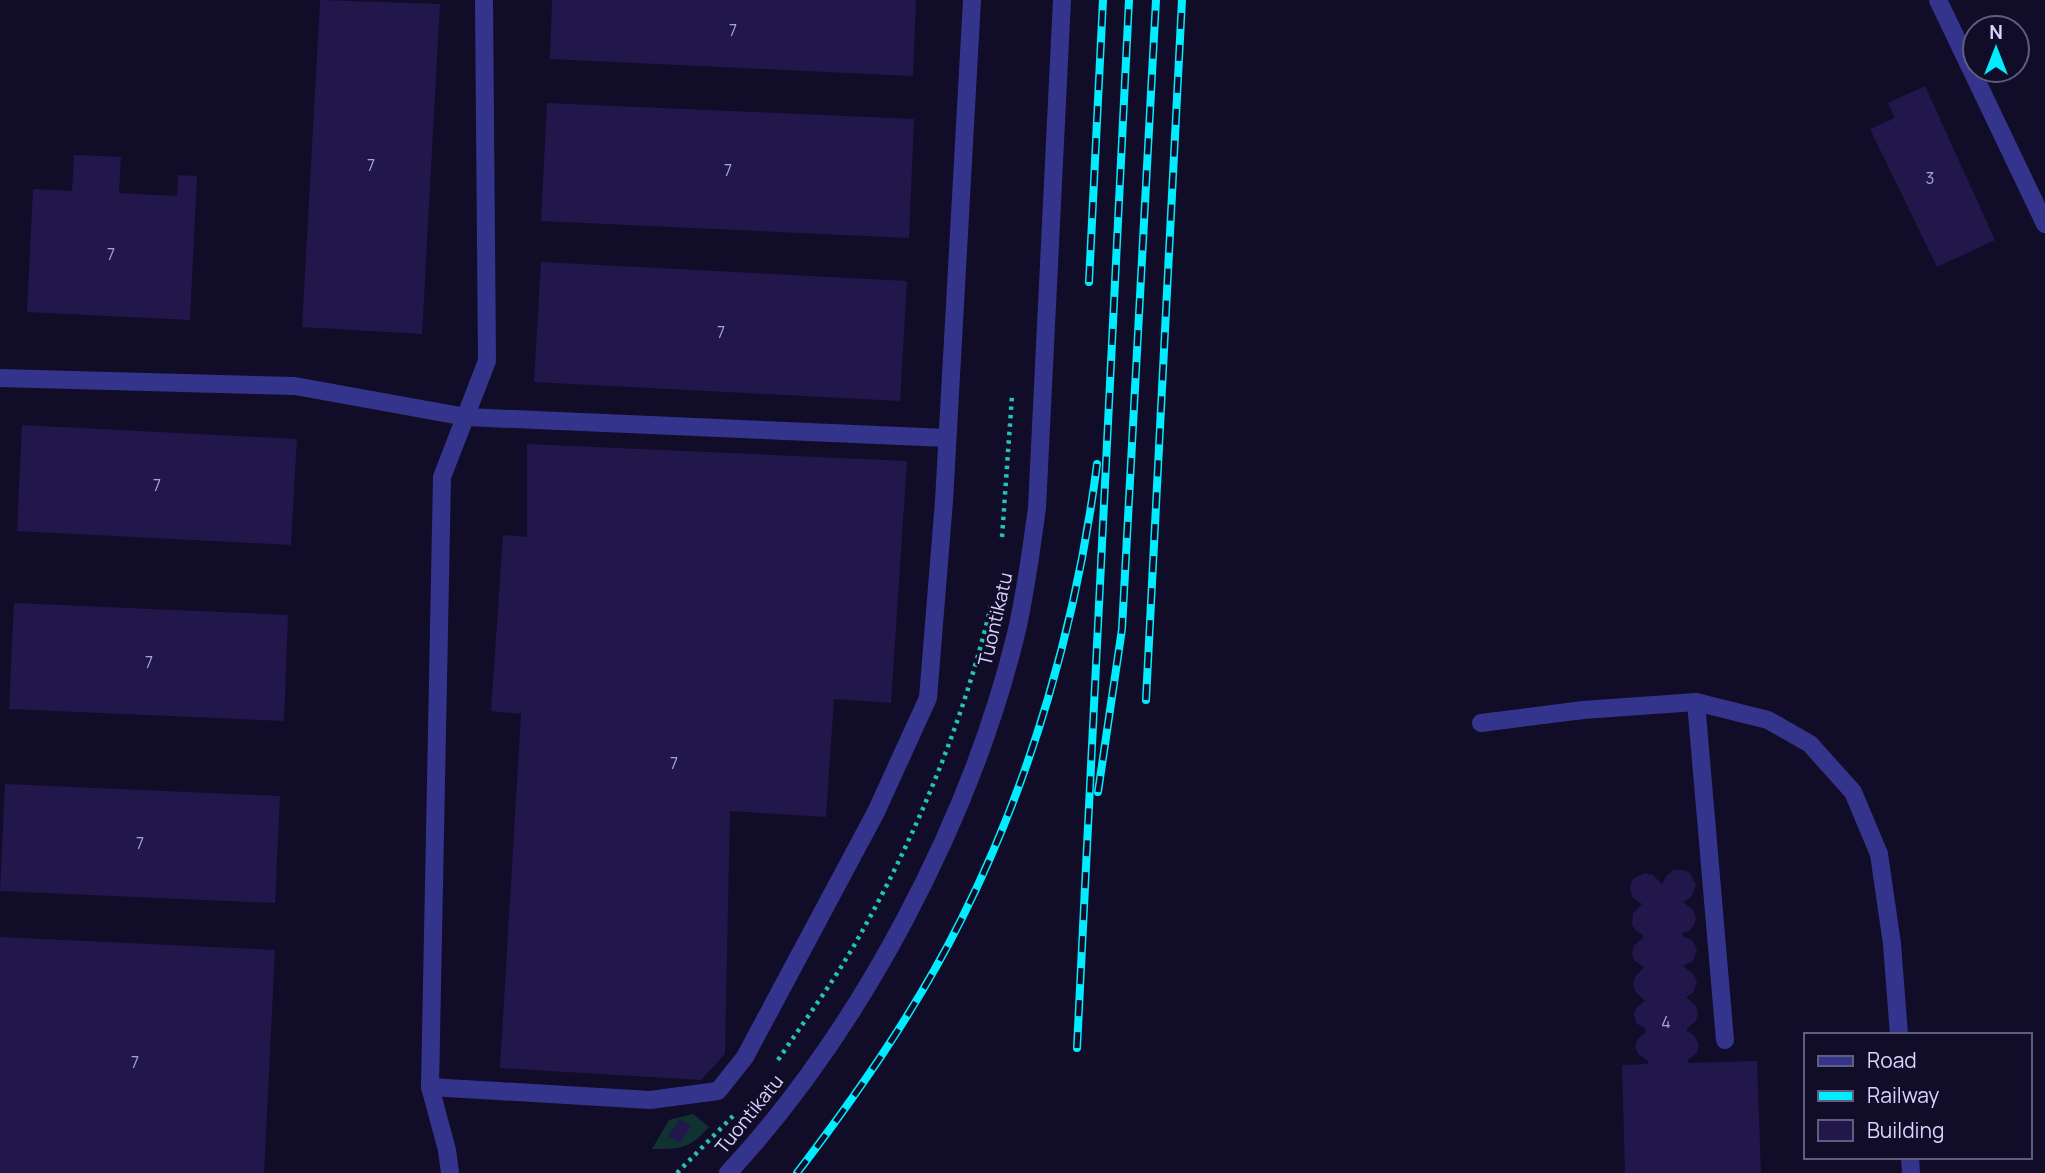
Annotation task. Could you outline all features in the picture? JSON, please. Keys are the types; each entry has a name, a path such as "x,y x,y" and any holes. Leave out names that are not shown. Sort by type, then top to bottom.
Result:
{"street":[{"path":"450,1173 447,1150 430,1087 442,477 488,360 484,0"},
{"path":"430,1087 650,1100 718,1091 744,1057 876,812 928,698 947,438 972,0"},
{"name":"Tuontikatu","path":"728,1173 819,1058 902,923 949,829 971,775 1016,634 1037,508 1062,0"},
{"path":"1938,0 2045,224"},
{"path":"0,378 295,386 466,417 947,438"},
{"path":"1696,702 1725,1040"},
{"path":"1481,723 1583,710 1696,702 1768,720 1810,744 1853,792 1879,855 1892,944 1899,1033"}],"green space":[{"path":"693,1114 709,1127 696,1140 678,1148 652,1149 669,1120"}],"building":[{"path":"320,0 440,4 422,334 302,327"},
{"path":"552,0 916,0 913,76 550,59"},
{"path":"1925,86 1995,240 1937,267 1870,129 1895,118 1888,103"},
{"path":"547,103 914,119 909,238 541,221"},
{"path":"74,155 121,157 119,193 177,196 178,175 197,176 190,320 27,312 33,189 72,191"},
{"path":"541,262 907,281 900,401 534,382"},
{"path":"22,425 297,439 291,545 17,531"},
{"path":"527,444 907,461 891,703 834,699 826,817 730,811 725,1054 701,1080 500,1068 521,714 491,711 503,535 527,537"},
{"path":"14,603 288,615 284,721 9,709"},
{"path":"5,784 280,796 275,903 0,891"},
{"path":"1674,870 1690,873 1696,885 1691,897 1683,902 1693,910 1696,918 1694,925 1689,931 1682,933 1682,936 1692,940 1697,950 1693,961 1683,966 1694,975 1697,982 1693,993 1686,997 1696,1006 1698,1013 1696,1021 1687,1031 1694,1035 1699,1045 1697,1053 1688,1063 1757,1061 1761,1173 1625,1173 1622,1065 1648,1064 1635,1047 1646,1029 1636,1023 1634,1015 1636,1008 1645,1001 1635,991 1633,984 1635,977 1644,967 1634,960 1632,953 1643,935 1632,925 1633,913 1642,904 1632,897 1630,885 1634,878 1645,873 1653,875 1662,884"},
{"path":"0,937 275,950 264,1173 0,1173"},
{"path":"680,1119 691,1126 680,1143 668,1136"}],"railway":[{"path":"1089,282 1103,0"},
{"path":"1077,1048 1129,0"},
{"path":"1098,792 1122,629 1156,0"},
{"path":"1146,700 1182,0"},
{"path":"797,1173 864,1082 905,1019 944,953 986,866 1030,755 1048,698 1077,582 1097,464"}]}
